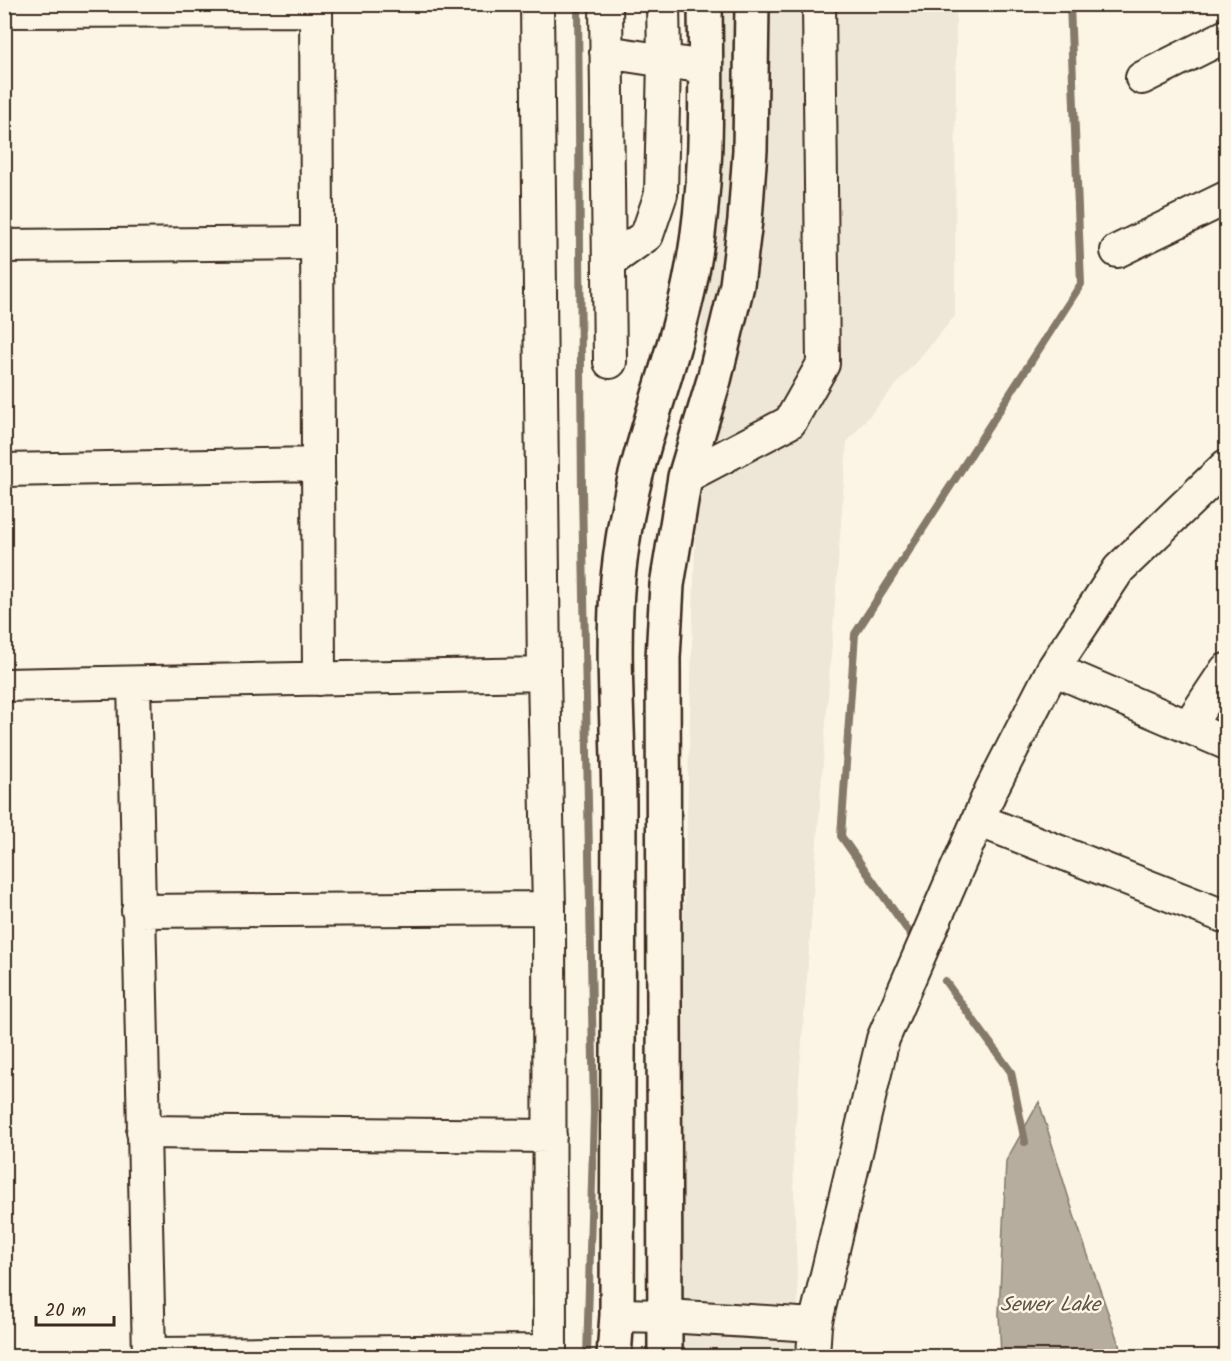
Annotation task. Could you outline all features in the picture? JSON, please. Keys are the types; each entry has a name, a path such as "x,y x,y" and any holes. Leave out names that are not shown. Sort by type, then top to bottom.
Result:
{"main road":[{"path":"614,1356 617,1315 619,806 616,672 618,581 624,534 637,470 680,328 691,279 705,148 705,4"},
{"path":"665,1356 663,658 667,585 686,477 714,380 737,285 750,150 752,4"}],"street":[{"path":"134,683 149,1355 550,1354 549,908 544,674 537,4"},
{"path":"606,4 609,362"},
{"path":"609,262 647,235 661,194 663,4"},
{"path":"686,477 790,422 823,364 819,4"},
{"path":"4,11 316,7 319,679"},
{"path":"1142,78 1227,36"},
{"path":"606,52 705,67"},
{"path":"1117,251 1227,198"},
{"path":"4,246 317,243"},
{"path":"4,470 318,464"},
{"path":"813,1356 815,1325 883,1040 991,790 1053,669 1119,569 1227,466"},
{"path":"1053,669 1227,743"},
{"path":"1188,727 1227,670"},
{"path":"4,685 544,674"},
{"path":"978,820 1227,917"},
{"path":"138,911 549,908"},
{"path":"143,1132 550,1136"},
{"path":"617,1315 815,1325"}],"shaded area":[{"path":"711,5 956,5 955,316 847,442 793,1162 800,1356 671,1356"}],"water":[{"name":"Sewer Lake","path":"1039,1102 1074,1215 1123,1356 1001,1356 999,1313 1006,1161"}],"waterway":[{"path":"578,4 582,492 594,1112 587,1356"},
{"path":"916,942 841,836 855,634 1081,284 1070,4"},
{"path":"945,981 1011,1072 1025,1142"}]}
